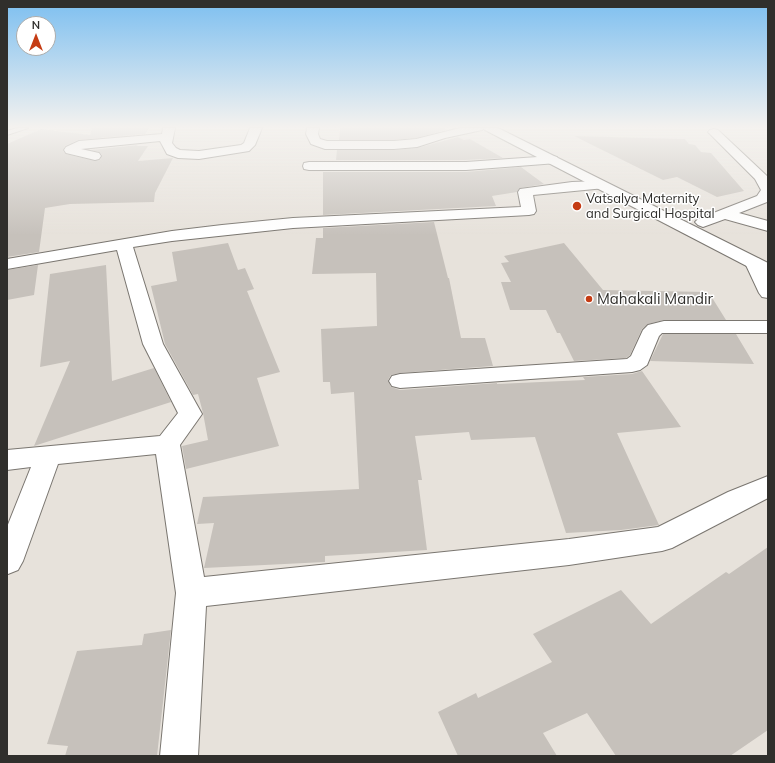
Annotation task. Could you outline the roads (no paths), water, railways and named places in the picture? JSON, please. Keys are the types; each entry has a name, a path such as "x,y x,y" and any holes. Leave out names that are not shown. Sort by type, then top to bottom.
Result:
{"street":[{"path":"309,166 466,166 500,164"},
{"path":"559,164 761,266 768,293"},
{"path":"584,164 722,231"},
{"path":"703,222 762,199 768,190 762,177 748,164"},
{"path":"7,264 215,230 293,223 360,221 529,211 525,192 572,186 600,185"},
{"path":"724,214 768,226"},
{"path":"7,460 167,444 190,414 153,344 124,245"},
{"path":"400,381 632,365 640,360 650,334 655,329 664,327 768,327"},
{"path":"167,444 191,593 179,756"},
{"path":"8,561 48,457"},
{"path":"191,593 562,553 662,539 768,486"}],"place":[{"name":"Vatsalya Maternity and Surgical Hospital","path":"577,206"},
{"name":"Mahakali Mandir","path":"589,299"}]}
